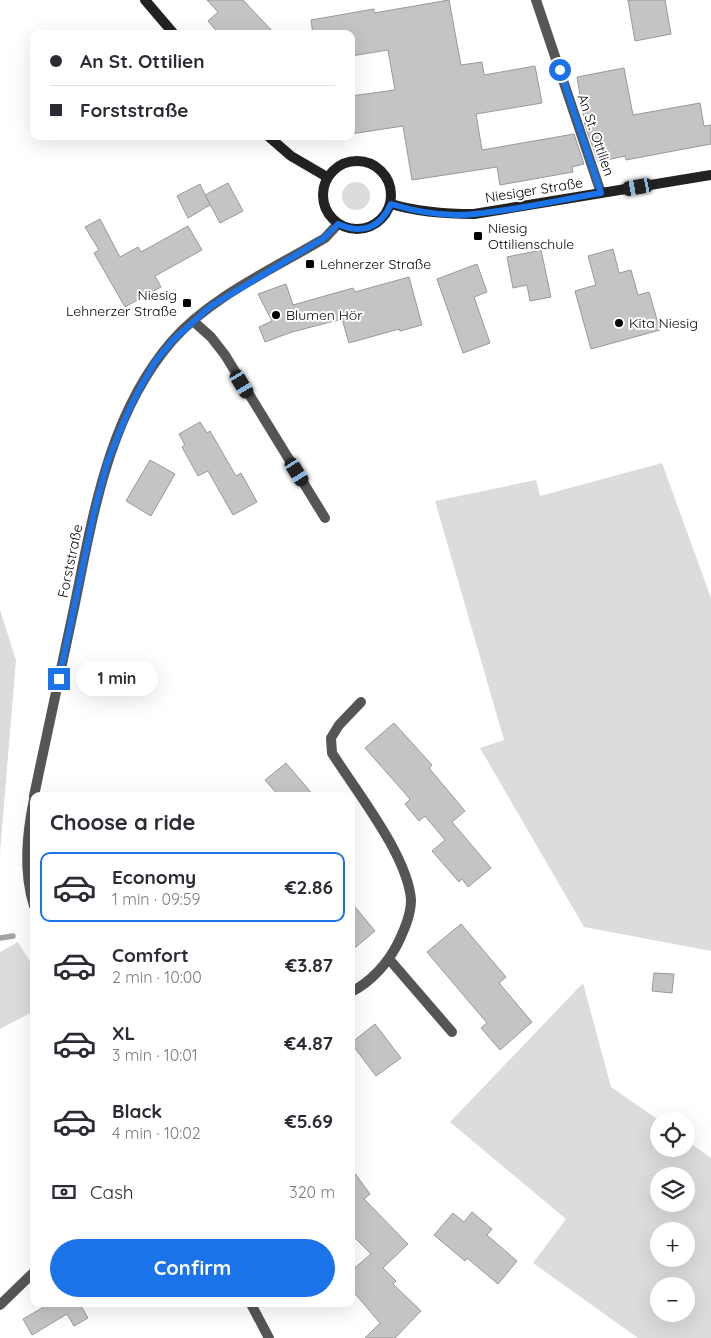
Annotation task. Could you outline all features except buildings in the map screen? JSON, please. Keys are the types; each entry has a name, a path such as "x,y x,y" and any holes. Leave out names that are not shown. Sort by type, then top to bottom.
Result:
{"main road":[{"path":"145,0 171,30"},
{"path":"273,140 291,156 327,177"},
{"path":"354,160 365,161 384,172 392,192 391,204 379,222 359,230 348,228 338,224 330,217 322,198 323,187 327,177 343,163 354,160"},
{"name":"Niesiger Straße","path":"391,204 411,210 439,214 474,214 711,175"}],"street":[{"name":"An St. Ottilien","path":"536,0 601,193"},
{"name":"Forststraße","path":"35,792 94,513 107,463 140,388 155,362 173,340 193,321 225,296 324,238 338,224"},
{"path":"193,321 225,355 325,518"},
{"path":"355,989 389,959 406,924 411,901 407,878 386,835 332,753 331,738 339,725 361,702"},
{"name":"Forststraße","path":"30,831 27,856 30,889"},
{"path":"389,959 452,1032"},
{"path":"0,1305 30,1276"},
{"path":"253,1307 269,1338"}],"shaded area":[{"path":"356,182 366,186 370,196 366,206 356,210 346,206 342,196 346,186"},
{"path":"662,463 711,598 711,951 584,927 480,748 504,740 435,501 536,480 540,496"},
{"path":"0,610 16,660 0,853"},
{"path":"18,942 30,962 30,1013 0,1029 0,952"},
{"path":"583,983 611,1087 650,1114 650,1157 695,1157 695,1146 711,1158 711,1338 638,1338 533,1263 566,1219 450,1122"}],"waterway":[{"path":"0,938 13,936"}],"place":[{"name":"Niesig Ottilienschule","path":"478,236"},
{"name":"Lehnerzer Straße","path":"310,264"},
{"name":"Niesig Lehnerzer Straße","path":"187,303"},
{"name":"Blumen Hör","path":"276,315"},
{"name":"Kita Niesig","path":"619,323"}],"route":[{"path":"59,679 94,513 107,463 116,438 140,388 155,362 173,340 193,321 225,296 324,238 338,224 359,230 370,227 379,222 391,204 411,210 439,214 474,214 601,193 560,70"}]}
